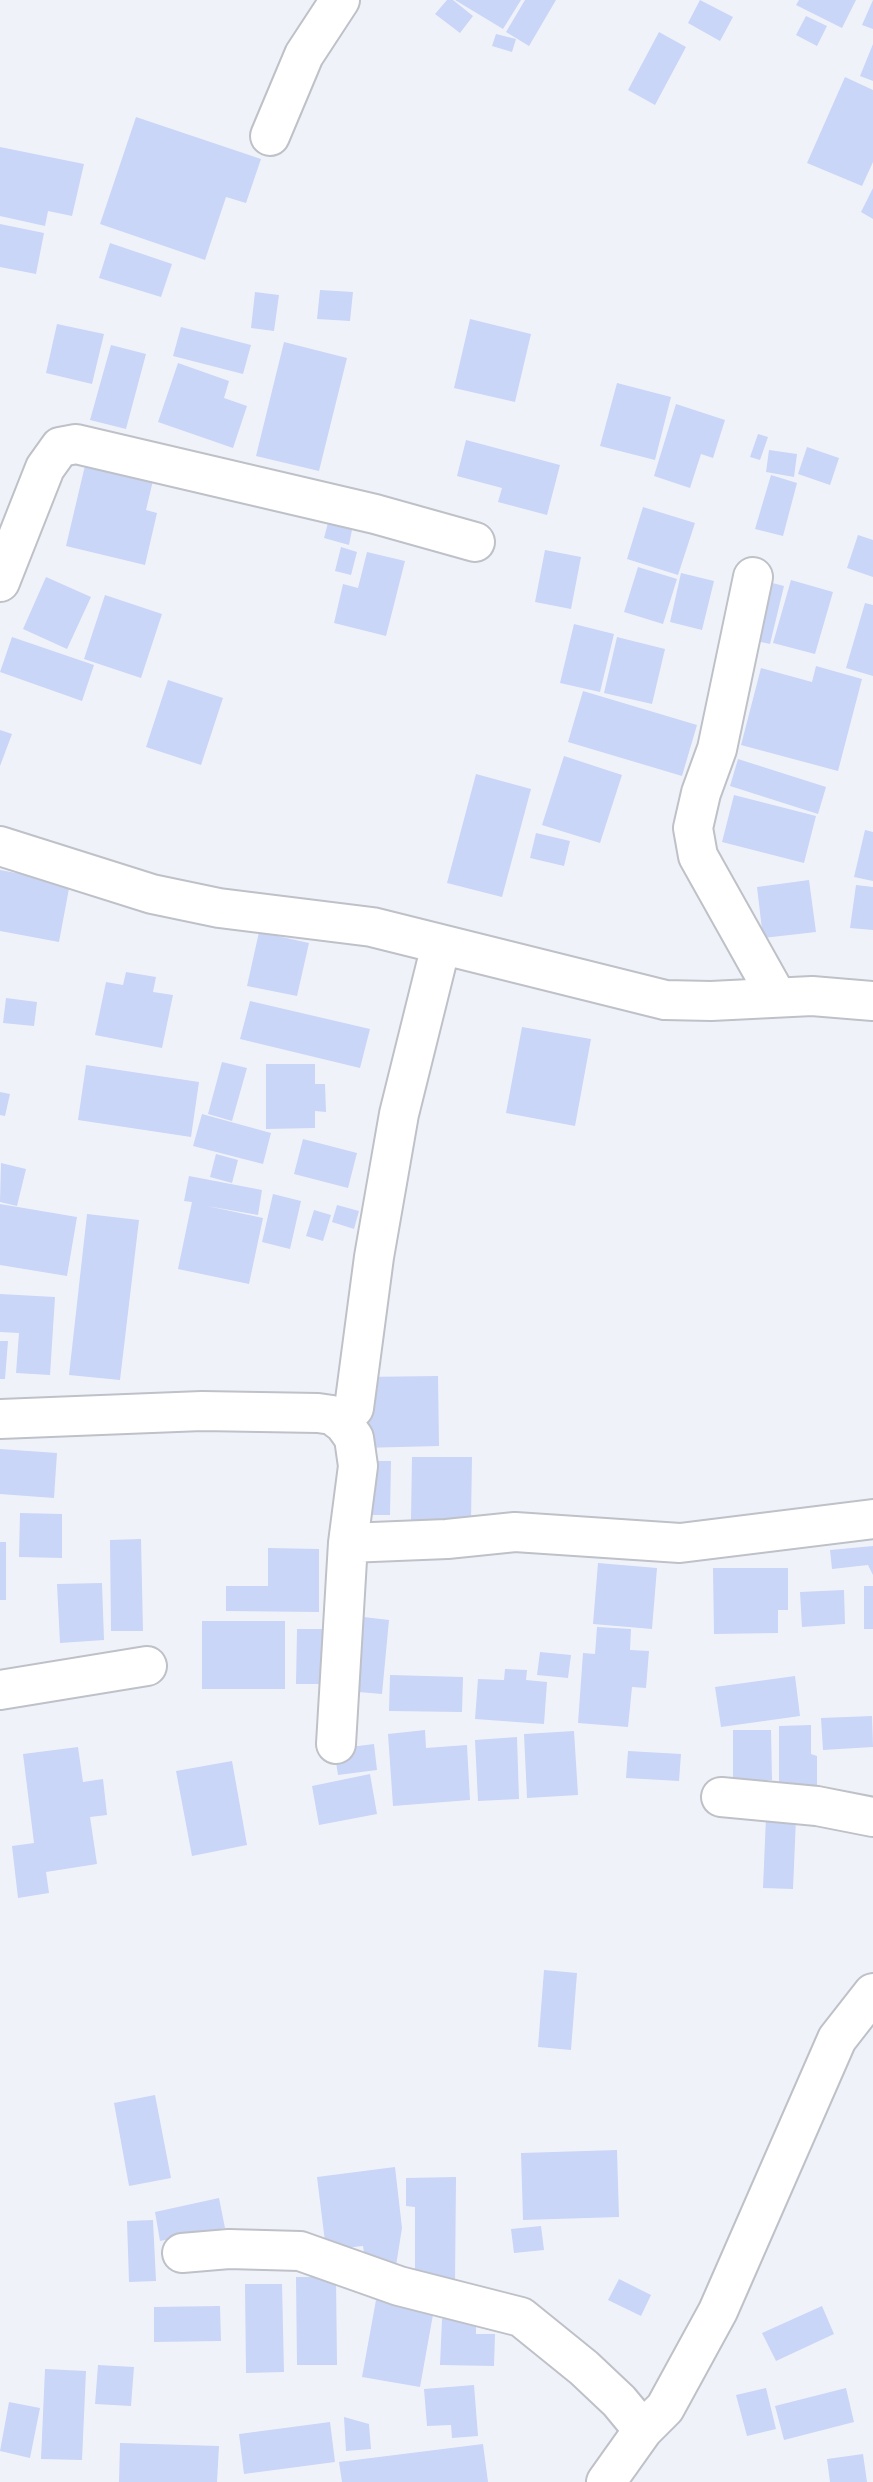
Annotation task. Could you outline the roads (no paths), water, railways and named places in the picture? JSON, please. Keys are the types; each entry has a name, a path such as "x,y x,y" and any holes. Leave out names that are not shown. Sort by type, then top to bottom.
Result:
{"street":[{"path":"270,136 304,55 340,0"},
{"path":"0,582 44,468 60,447 76,444 362,510 475,542"},
{"path":"753,577 717,749 701,793 693,828 698,856 776,997"},
{"path":"0,846 152,894 219,908 372,928 665,1000 710,1001 776,997 873,1001"},
{"path":"354,1408 374,1257 399,1114 441,944"},
{"path":"0,1419 202,1411 332,1415 344,1424 354,1438 358,1466 348,1542 336,1744"},
{"path":"348,1542 447,1539 516,1532 680,1543 873,1519"},
{"path":"0,1690 147,1666"},
{"path":"721,1797 817,1806 873,1817"},
{"path":"606,2482 643,2430 665,2408 718,2311 837,2039 873,1993"},
{"path":"182,2253 229,2249 300,2251 341,2263 399,2286 521,2317 593,2376 643,2430"}]}
